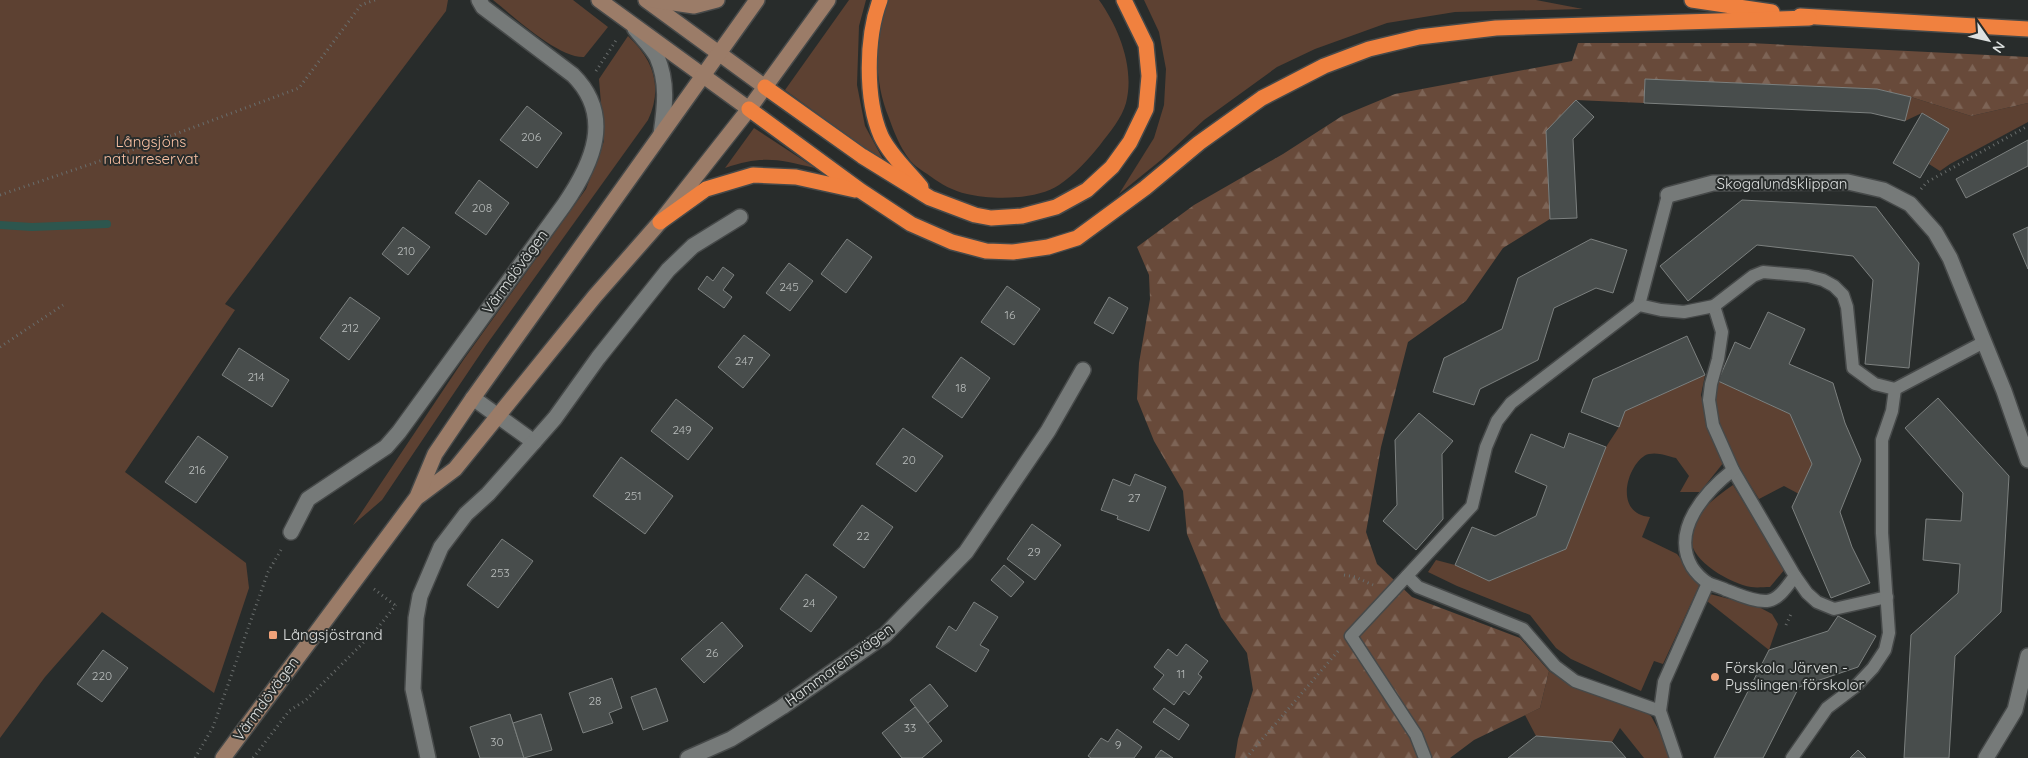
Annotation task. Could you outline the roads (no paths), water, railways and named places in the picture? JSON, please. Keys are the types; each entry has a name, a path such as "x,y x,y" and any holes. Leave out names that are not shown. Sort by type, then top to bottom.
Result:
{"highway":[{"path":"880,0 871,39 868,72 872,103 881,136 930,198"},
{"path":"765,87 862,156 930,198 975,216 991,218 1022,216 1056,207 1087,190 1112,167 1130,142 1146,109 1149,76 1146,45 1124,0"},
{"path":"1692,0 1810,18"},
{"path":"749,108 861,191 911,224 952,242 986,252 1013,252 1048,247 1077,238 1145,188 1199,143 1262,98 1324,66 1369,49 1419,38 1496,28 1810,18 2028,29"},
{"path":"660,222 706,189 753,175 796,177 861,191"}],"main road":[{"path":"599,0 749,108"},
{"path":"646,0 765,87"},
{"path":"654,0 694,6 717,0"},
{"name":"Värmdövägen","path":"223,758 417,497 435,454 473,398 662,134 702,74 757,0"},
{"name":"Värmdövägen","path":"417,497 455,469 595,296 660,222 765,87 828,0"}],"street":[{"name":"Värmdövägen","path":"291,532 308,499 386,447 399,432 582,179 592,153 596,133 592,102 585,87 573,75 483,7 479,0"},
{"path":"629,22 656,56 663,78 666,93 662,134"},
{"name":"Skogalundsklippan","path":"1668,195 1713,183 1848,182 1883,190 1910,204 1935,232 1950,258 2004,391 2028,460"},
{"path":"428,758 413,689 416,618 420,596 441,546 466,514 488,494 555,418 598,358 668,270 692,246 740,217"},
{"name":"Hammarensvägen","path":"688,758 731,739 782,707 884,635 966,552 1048,431 1083,370"},
{"path":"473,398 534,442"},
{"path":"1986,758 2015,710 2028,656"}],"lane":[{"name":"Skogalundsklippan","path":"1639,305 1668,195"},
{"path":"1425,758 1416,735 1350,636 1472,506 1486,447 1497,421 1510,403 1639,305 1661,310 1684,312 1714,306 1753,276 1763,272 1808,276 1823,280 1834,286 1844,295 1847,307 1853,368 1875,384 1895,389 1984,342"},
{"path":"1714,306 1722,332 1709,400 1713,425 1733,470 1795,576 1807,593 1817,602 1834,609 1887,596"},
{"path":"1792,758 1827,708 1856,686 1873,668 1885,650 1888,633 1882,534 1882,440 1892,412 1895,389"},
{"path":"1733,470 1719,481 1699,504 1685,536 1688,560 1696,573 1708,583 1749,598 1767,601 1777,598 1795,576"},
{"path":"1407,576 1418,587 1523,628 1555,666 1575,681 1660,711"},
{"path":"1676,758 1660,711 1664,682 1708,583"}],"waterway":[{"path":"0,225 32,227 107,224"}],"place":[{"name":"Långsjöstrand","path":"273,635"},
{"name":"Förskola Järven - Pysslingen förskolor","path":"1715,677"}],"park label":[{"name":"Långsjöns naturreservat","path":"151,150"}]}
